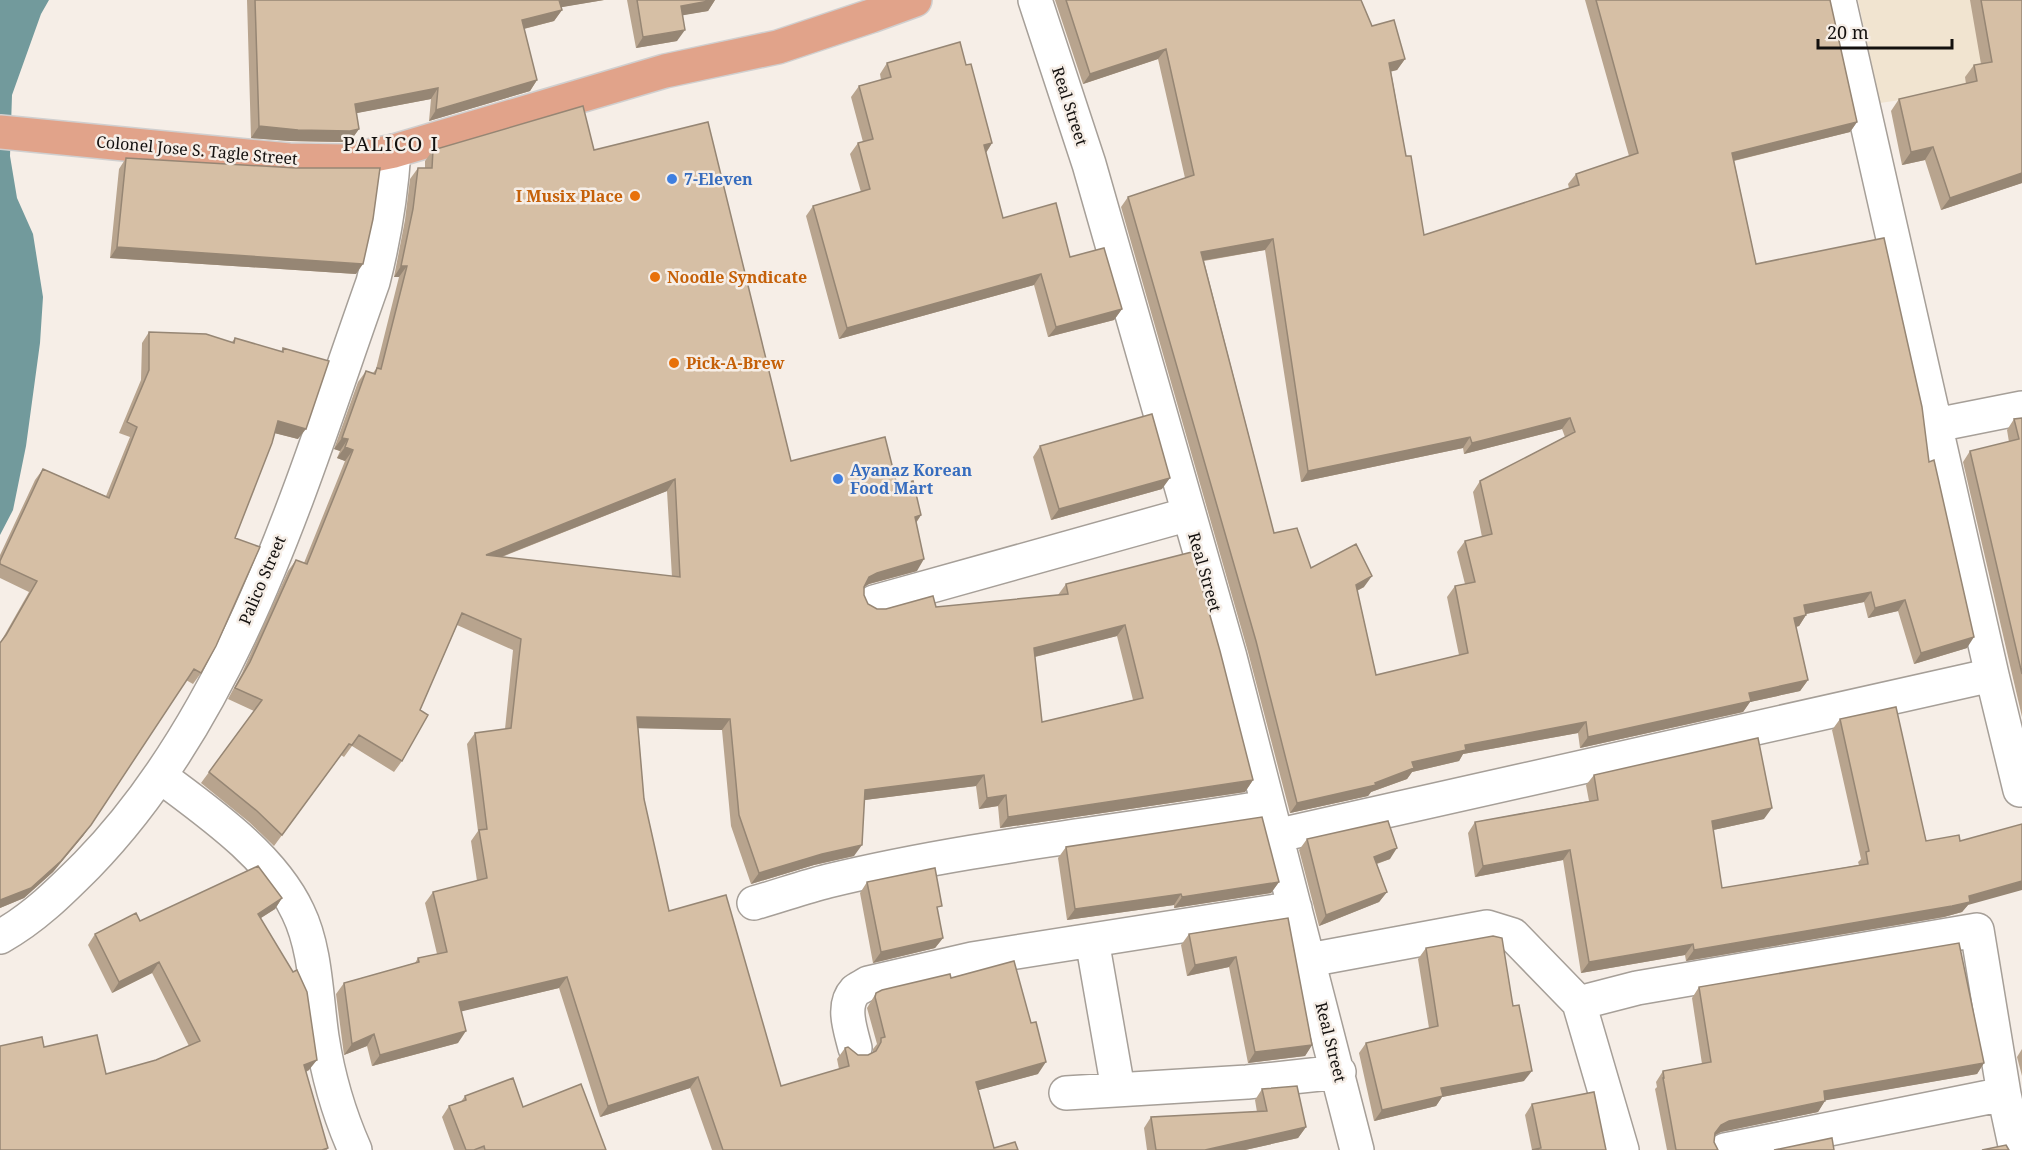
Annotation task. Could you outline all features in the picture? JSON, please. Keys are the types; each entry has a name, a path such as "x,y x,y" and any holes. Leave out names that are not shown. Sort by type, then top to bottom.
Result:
{"main road":[{"name":"Colonel Jose S. Tagle Street","path":"0,132 201,153 289,160 344,161 394,151 665,70 778,46 915,0"}],"street":[{"name":"Real Street","path":"1035,0 1083,143 1230,657 1271,822 1339,1072 1357,1150"},
{"path":"1839,0 2020,790"},
{"name":"Palico Street","path":"0,937 36,914 59,894 109,842 160,776 202,708 252,609 303,478 373,282 384,241 394,151"},
{"path":"1936,425 2022,408"},
{"path":"874,602 1189,514"},
{"path":"754,903 828,881 991,849 1180,822 1271,822 1992,675"},
{"path":"160,776 231,832 272,869 298,912 308,941 322,1040 332,1088 355,1150"},
{"path":"855,1048 848,1007 854,992 868,983 972,959 1295,908"},
{"path":"1310,960 1487,927 1512,935 1579,1003 1622,1150"},
{"path":"1579,1003 1637,988 1977,930 2004,1094 2016,1150"},
{"path":"1092,940 1118,1089"},
{"path":"1066,1093 1247,1082 1339,1072"},
{"path":"1725,1150 2004,1094"}],"shaded area":[{"path":"1858,0 2022,0 2022,82 1880,103"}],"water":[{"path":"0,0 49,0 41,14 12,95 10,156 17,198 33,234 43,297 40,343 26,446 13,510 0,535"}],"building":[{"path":"255,0 559,0 562,10 522,20 537,80 436,110 438,88 355,104 359,129 350,131 298,130 259,126"},
{"path":"637,0 714,0 681,6 685,30 643,37"},
{"path":"1066,0 1361,0 1372,26 1394,20 1405,59 1389,63 1406,156 1411,156 1424,235 1579,185 1576,174 1638,153 1596,0 1830,0 1857,122 1732,153 1756,264 1884,238 1922,407 1929,462 1934,460 1974,637 1921,653 1905,600 1875,608 1871,592 1804,605 1806,615 1794,618 1808,680 1749,693 1751,701 1588,737 1586,722 1465,745 1466,750 1412,762 1414,768 1375,783 1376,785 1297,803 1256,641 1128,197 1194,175 1166,49 1090,74","holes":["1273,239 1308,471 1470,437 1472,443 1570,418 1575,432 1480,481 1492,534 1465,541 1475,582 1455,586 1468,653 1376,675 1356,585 1372,576 1356,544 1311,568 1297,528 1274,533 1201,252"]},
{"path":"1981,0 2022,0 2022,173 1950,198 1933,147 1911,152 1899,99 1977,81 1974,65 1992,62"},
{"path":"960,42 966,65 971,64 992,143 984,145 1003,218 1056,203 1070,257 1104,248 1122,309 1056,327 1041,274 847,328 813,206 870,189 858,143 873,139 859,86 891,77 887,63"},
{"path":"583,106 594,150 708,122 791,461 885,437 897,485 913,481 921,515 915,517 924,559 869,577 864,587 864,595 868,604 877,609 886,609 933,596 936,607 1068,594 1066,584 1192,552 1253,780 1008,817 1006,795 987,798 984,775 865,790 862,845 822,854 759,873 739,815 730,719 637,717 644,799 669,911 726,895 781,1086 849,1066 845,1048 848,1047 858,1055 868,1055 876,1051 881,1038 885,1037 876,993 950,974 951,978 1014,961 1031,1023 1036,1022 1046,1062 976,1082 994,1148 1015,1142 1018,1150 723,1150 698,1077 608,1106 567,977 459,1002 466,1031 380,1055 374,1034 352,1044 344,983 419,962 418,958 447,952 433,892 487,878 479,830 487,829 475,733 511,728 521,639 462,613 420,710 428,715 402,761 359,735 352,745 349,744 282,835 257,811 209,772 262,700 235,688 250,662 296,560 307,564 353,450 345,447 348,439 342,438 366,371 375,374 377,368 381,369 407,266 401,266 413,209 418,168 432,168 433,150","holes":["675,479 680,577 486,555","1125,625 1143,698 1042,722 1034,648"]},
{"path":"126,158 296,168 380,168 373,219 363,264 117,247"},
{"path":"149,332 206,334 234,343 235,338 283,352 283,348 329,361 306,429 278,421 272,443 235,538 260,547 216,646 201,673 194,669 91,825 61,861 31,888 0,900 0,643 37,581 0,564 0,561 43,469 109,498 137,427 127,422 149,370"},
{"path":"1152,414 1170,478 1059,509 1040,446"},
{"path":"2022,418 2022,674 1970,451 2019,439 2014,419"},
{"path":"1896,707 1926,841 1959,835 1960,841 2022,824 2022,881 1969,896 1970,902 1952,906 1694,950 1693,944 1589,962 1570,850 1483,866 1475,822 1598,800 1594,775 1758,738 1772,808 1712,821 1722,888 1868,864 1866,852 1869,851 1840,719"},
{"path":"1262,817 1279,882 1182,897 1181,894 1075,909 1066,847"},
{"path":"1388,821 1397,848 1374,857 1387,892 1326,915 1307,839"},
{"path":"258,866 282,898 258,914 293,972 297,970 307,992 317,1060 304,1065 328,1148 322,1150 0,1150 0,1046 42,1037 44,1047 97,1035 106,1074 156,1060 200,1041 159,962 119,982 95,934 136,913 140,921"},
{"path":"935,868 942,906 937,907 943,938 881,952 867,882"},
{"path":"1288,918 1312,1045 1255,1052 1236,957 1195,965 1189,934"},
{"path":"1493,936 1502,938 1513,1006 1519,1005 1532,1071 1441,1088 1443,1096 1382,1110 1366,1043 1438,1026 1426,948"},
{"path":"1959,943 1984,1063 1824,1091 1825,1101 1729,1121 1721,1125 1715,1133 1714,1142 1718,1150 1676,1150 1663,1071 1711,1062 1699,987"},
{"path":"513,1078 523,1107 581,1084 606,1150 485,1150 484,1146 466,1150 449,1106 466,1100 465,1096"},
{"path":"1297,1086 1306,1127 1205,1150 1156,1150 1151,1117 1267,1111 1262,1089"},
{"path":"1594,1092 1606,1150 1532,1150 1541,1148 1532,1104"},
{"path":"1832,1138 1834,1150 1774,1150"},
{"path":"2006,1145 2009,1150 1982,1150"}],"place":[{"name":"7-Eleven","path":"672,179"},
{"name":"I Musix Place","path":"635,196"},
{"name":"Noodle Syndicate","path":"655,277"},
{"name":"Pick-A-Brew","path":"674,363"},
{"name":"Ayanaz Korean Food Mart","path":"838,479"}],"district":[{"name":"PALICO I","path":"391,143"}]}
